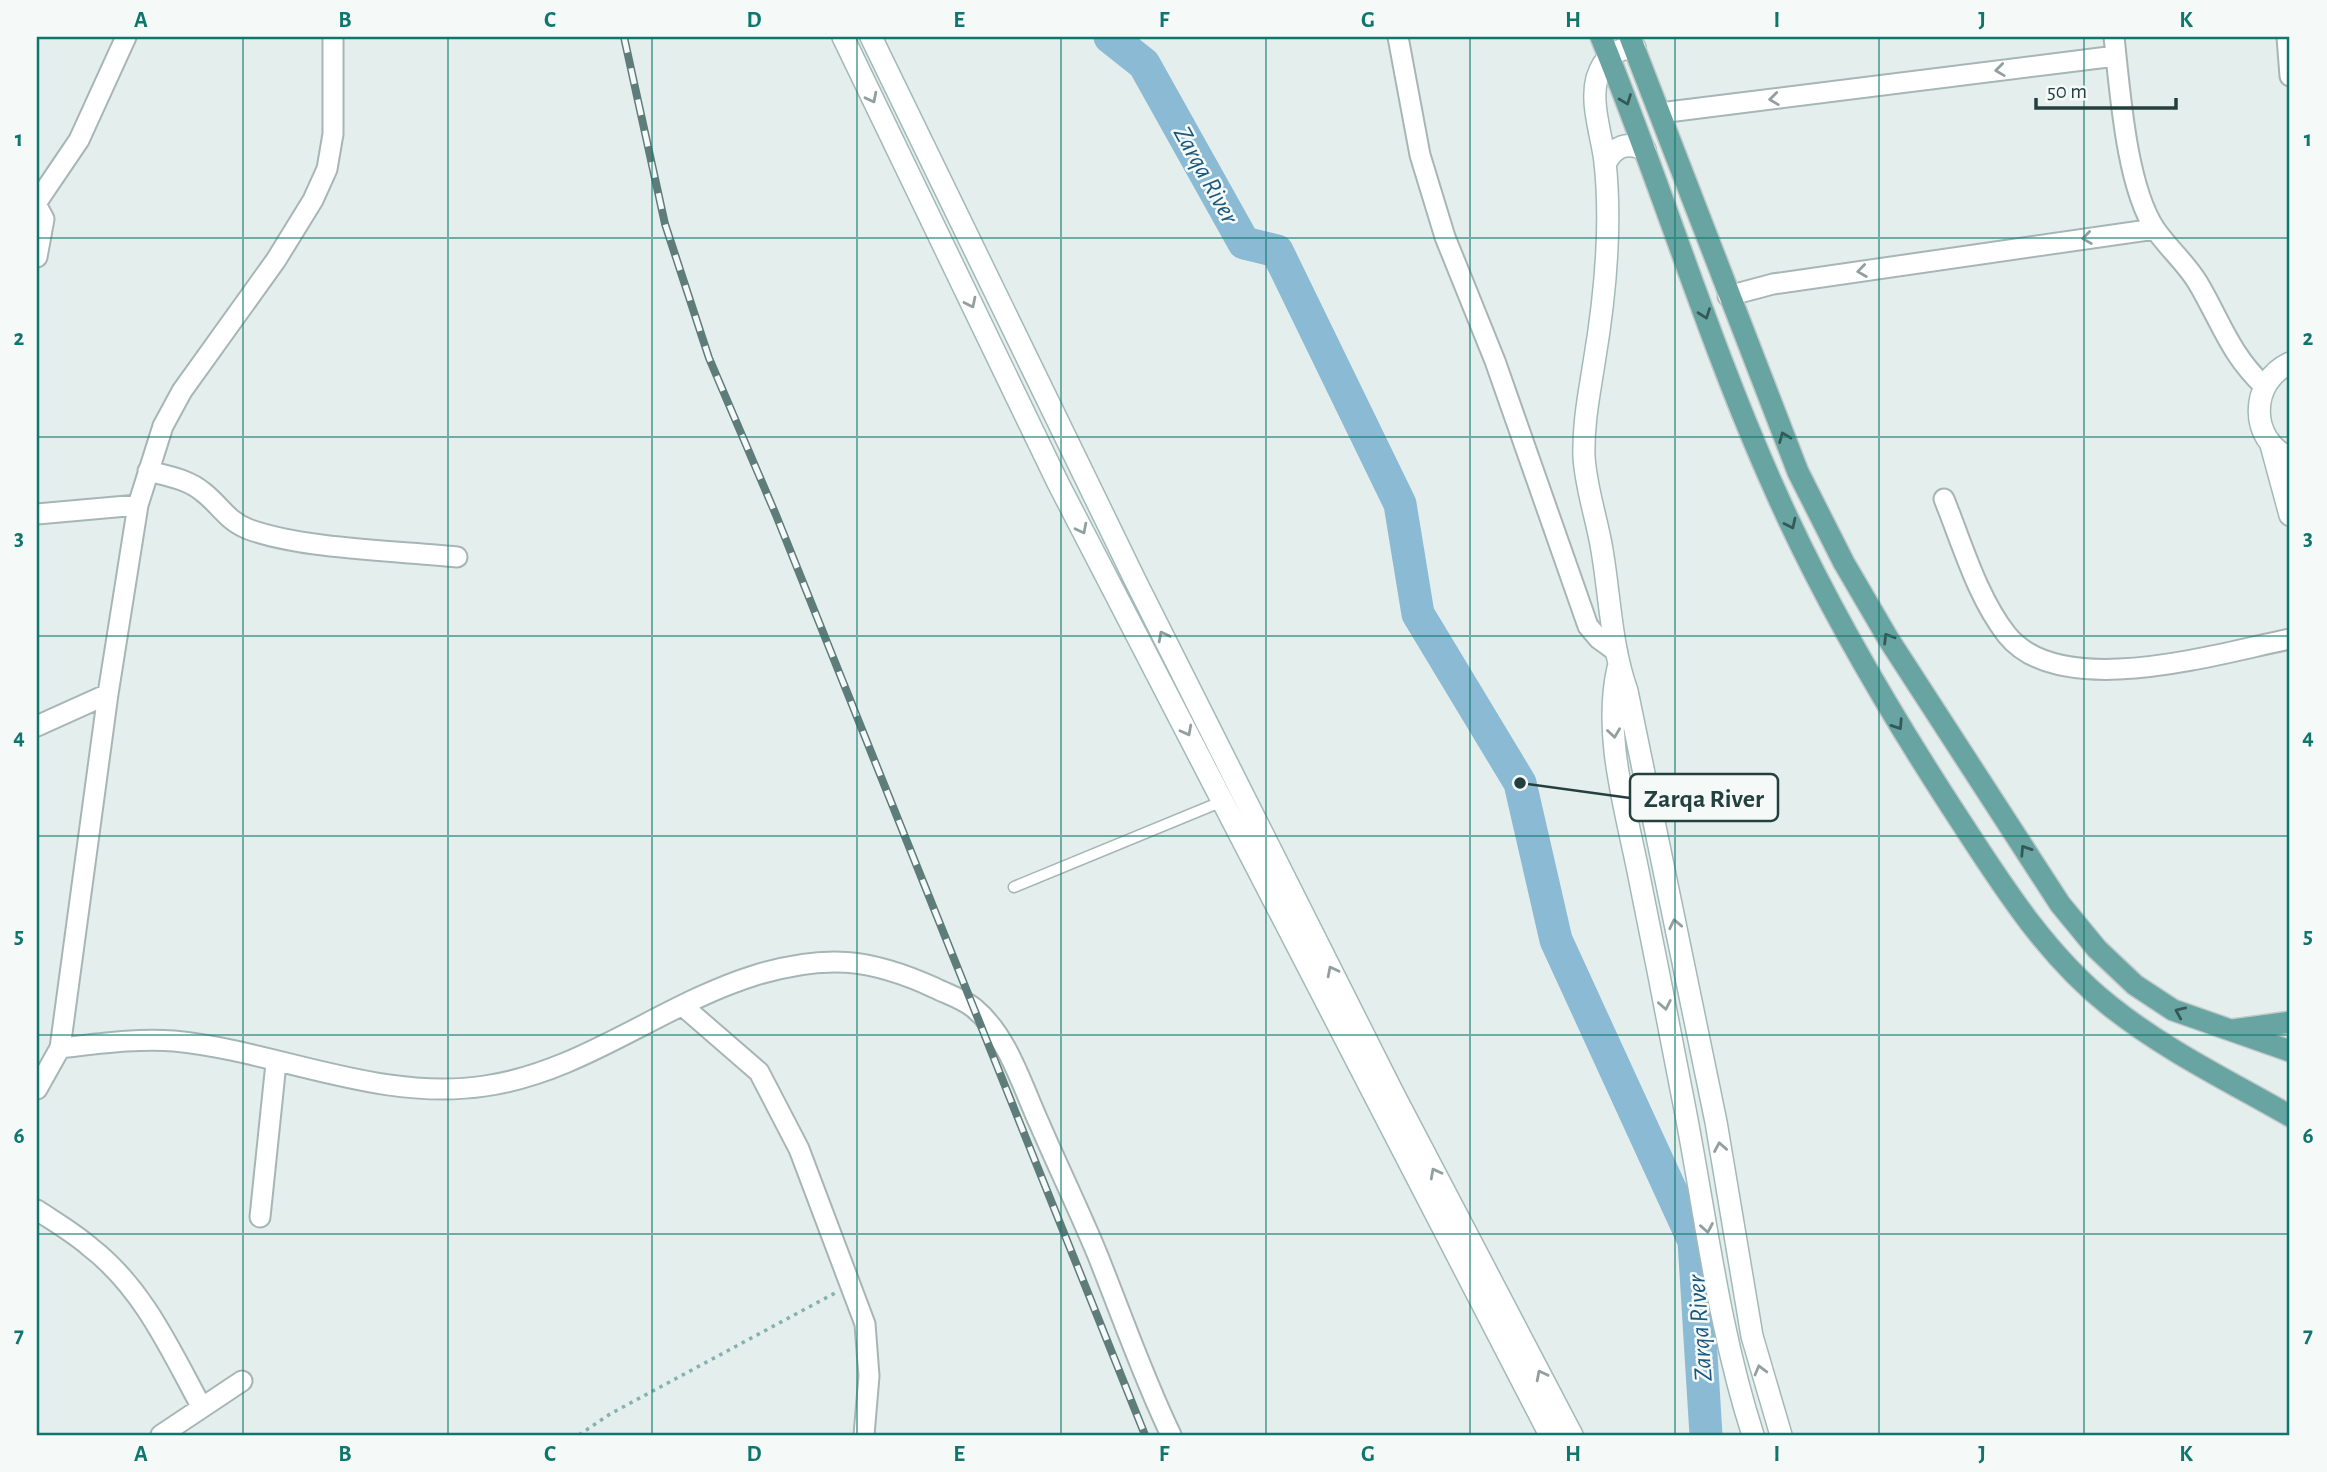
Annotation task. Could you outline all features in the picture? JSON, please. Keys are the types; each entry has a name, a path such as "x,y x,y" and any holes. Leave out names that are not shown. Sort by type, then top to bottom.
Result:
{"main road":[{"path":"1632,42 1798,472 1844,563 1889,640 2060,904 2096,949 2135,985 2173,1010 2225,1031 2290,1051"},
{"path":"1605,46 1744,419 1774,490 1842,629 1885,703 2003,887 2071,970 2109,1005 2203,1068 2290,1116"},
{"path":"2225,1031 2290,1022"}],"street":[{"path":"37,257 44,219 37,204 79,140 126,37"},
{"path":"37,1089 42,1071 60,1048 108,694 138,505 163,426 182,391 276,260 313,200 327,169 333,134 333,37"},
{"path":"843,37 1058,483 1232,797 1572,1435"},
{"path":"871,37 1080,471 1232,797 1259,877 1550,1435"},
{"path":"1398,37 1420,155 1445,237 1495,360 1588,626 1617,659"},
{"path":"2287,37 2290,76"},
{"path":"1632,42 1625,48 1605,46 1596,81 1595,95 1605,164 1605,265 1583,428 1584,461 1611,598 1617,659 1627,691 1716,1122 1752,1336 1782,1435"},
{"path":"1660,113 2115,46 2133,169 2155,229 2194,276 2229,345 2264,386"},
{"path":"1605,164 1609,155 1626,145 1645,150"},
{"path":"1728,296 1773,284 2155,229"},
{"path":"2290,363 2274,373 2264,386 2260,398 2260,423 2271,445 2290,515"},
{"path":"2271,445 2290,458"},
{"path":"148,471 184,481 204,492 230,520 249,530 318,543 457,557"},
{"path":"1058,483 1080,471"},
{"path":"1944,499 1991,609 2009,636 2028,652 2051,662 2086,669 2120,671 2290,639"},
{"path":"37,514 138,505"},
{"path":"1617,659 1612,692 1612,717 1624,799 1695,1158 1725,1331 1753,1435"},
{"path":"37,726 108,694"},
{"path":"60,1048 113,1042 175,1041 276,1063 424,1088 483,1087 562,1065 752,976 801,963 834,960 865,962 893,970 972,1006 992,1027 1010,1058 1096,1253 1153,1397 1171,1435"},
{"path":"684,1007 759,1072 799,1149 852,1283 865,1324 869,1376 864,1435"},
{"path":"260,1217 276,1063"},
{"path":"37,1210 91,1247 120,1274 142,1301 201,1406"},
{"path":"161,1435 242,1381"}],"lane":[{"path":"1014,887 1232,797"}],"path":[{"path":"579,1435 610,1414 852,1283"}],"waterway":[{"name":"Zarqa River","path":"1110,37 1144,64 1244,243 1277,251 1400,504 1418,614 1520,783 1556,940 1694,1241 1706,1435"}],"railway":[{"path":"624,37 665,224 709,358 776,515 1145,1435"}],"place":[{"name":"Zarqa River","path":"1520,783"}]}
